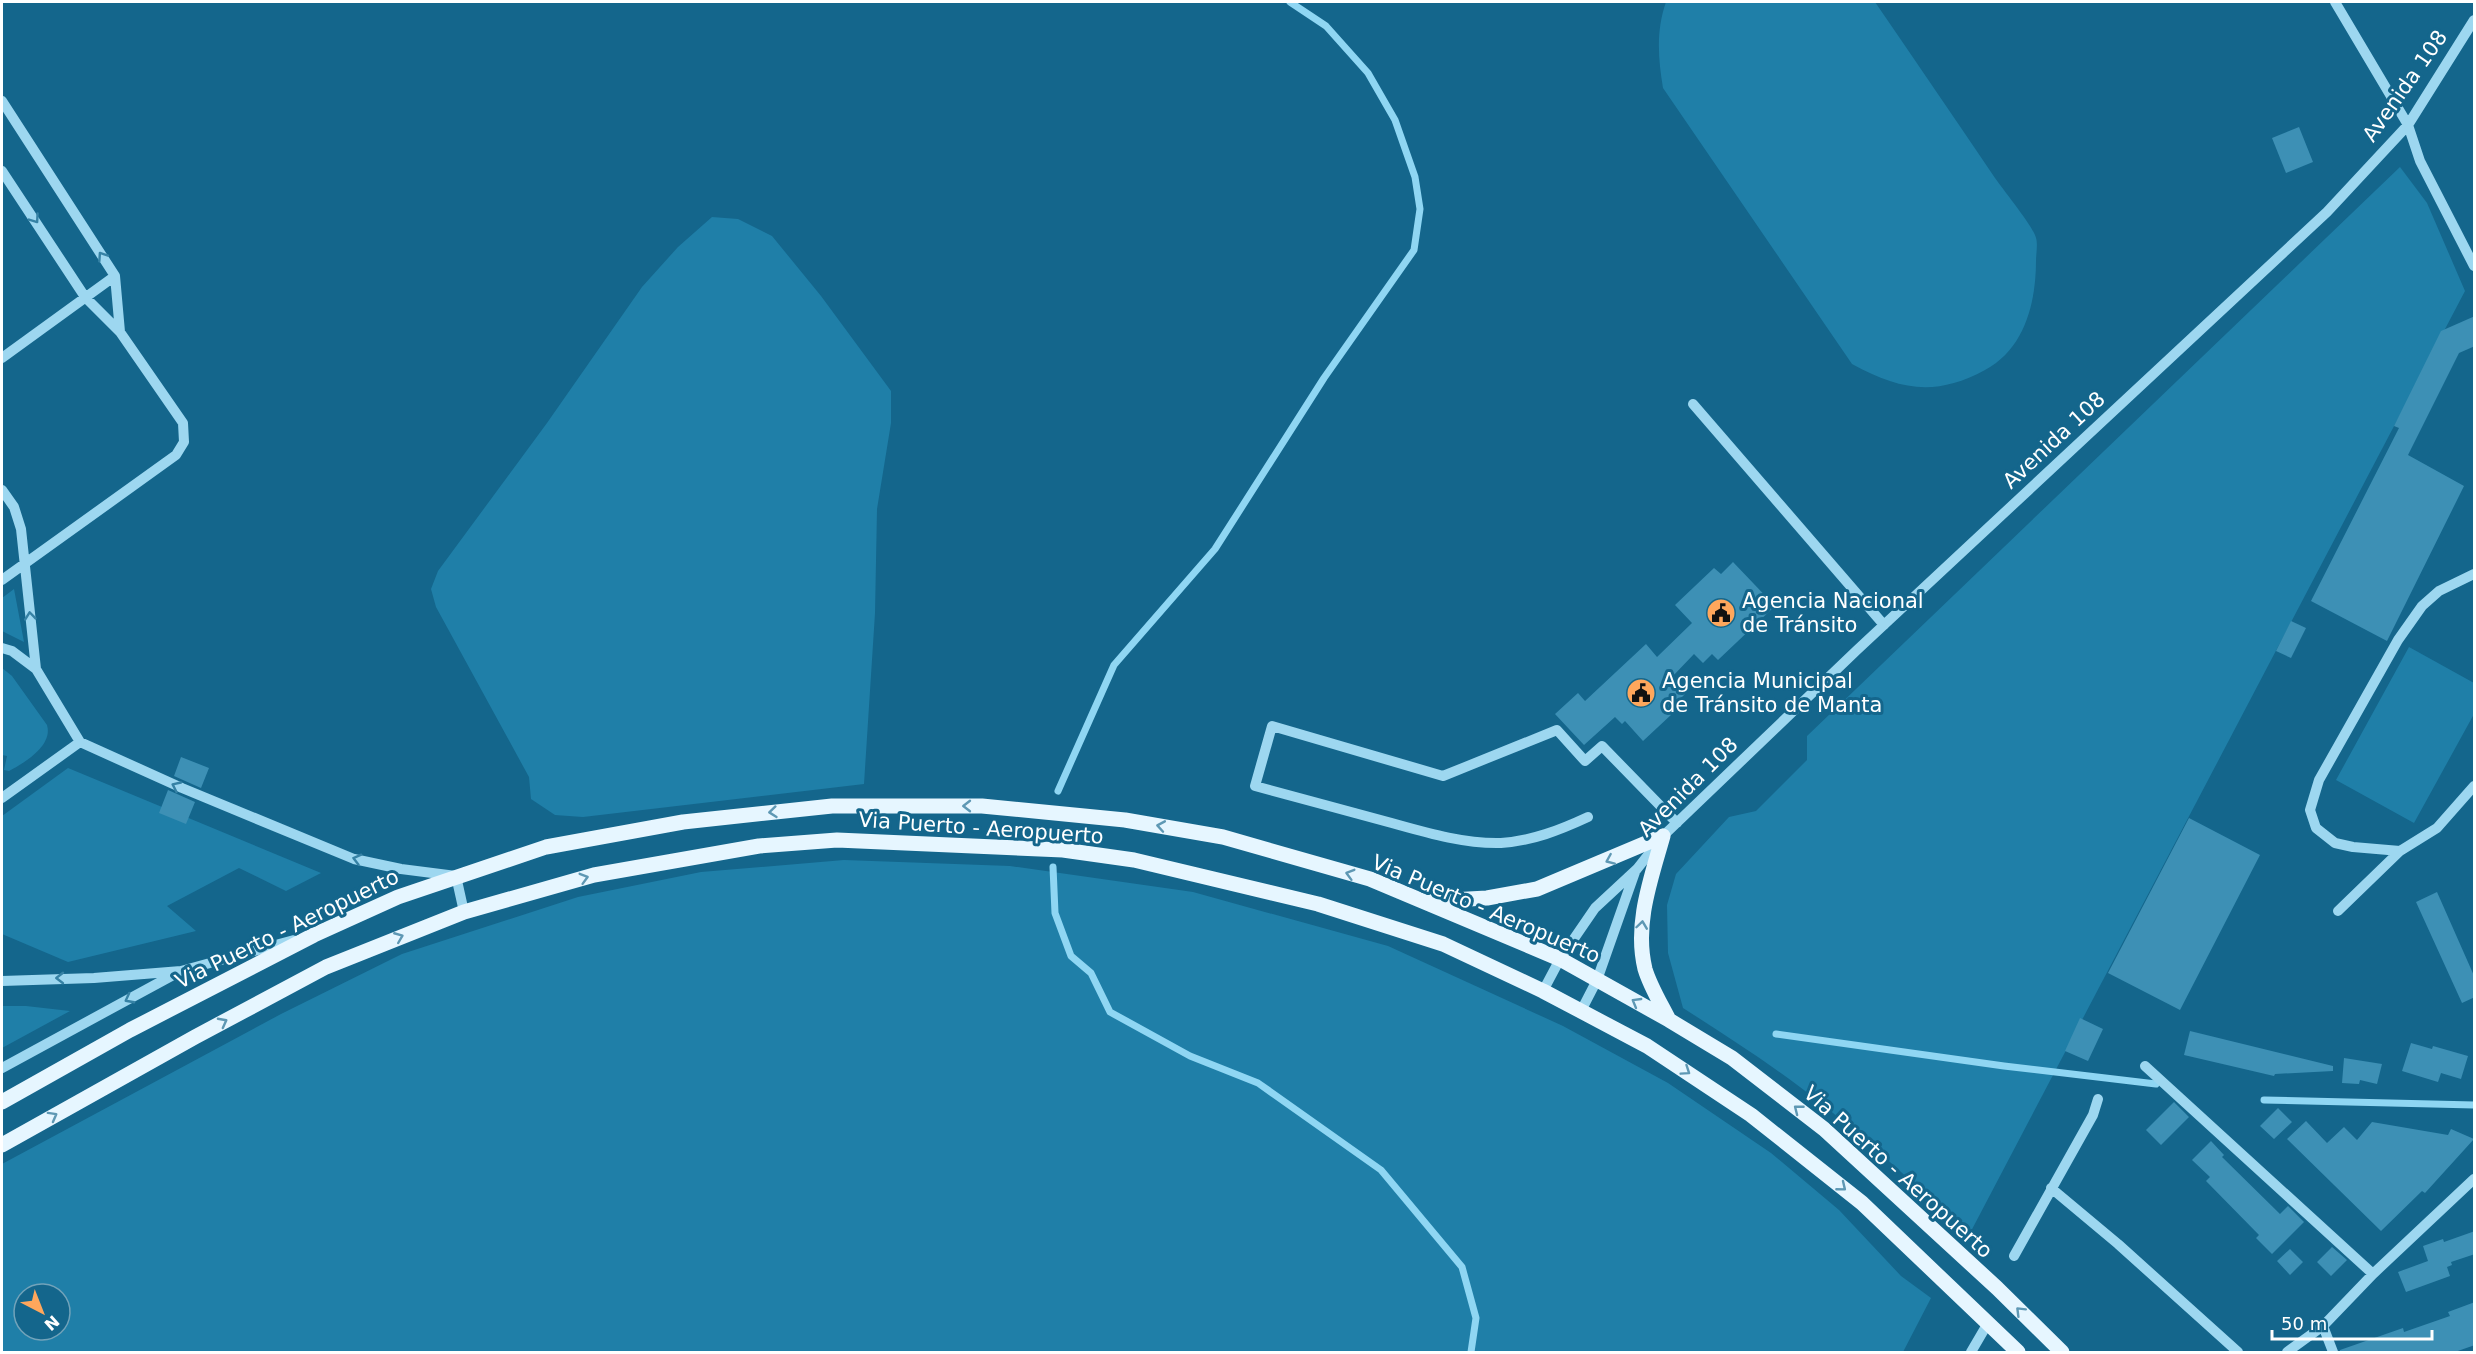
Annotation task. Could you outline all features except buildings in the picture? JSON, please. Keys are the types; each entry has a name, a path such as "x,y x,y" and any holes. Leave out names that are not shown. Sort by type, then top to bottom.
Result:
{"main road":[{"name":"Via Puerto - Aeropuerto","path":"2,1102 130,1030 314,935 399,897 546,847 682,822 832,806 982,806 1125,820 1223,837 1370,879 1560,959 1669,1020 1732,1058 1824,1129 1997,1288 2062,1353"},
{"path":"1426,901 1487,898 1537,889 1663,836"},
{"path":"1663,836 1646,896 1640,939 1646,971 1669,1020"},
{"name":"Via Puerto - Aeropuerto","path":"2,1145 195,1037 326,968 464,912 594,876 759,846 837,840 1064,850 1134,860 1318,904 1443,944 1581,1011 1647,1046 1751,1115 1862,1203 2018,1353"}],"street":[{"path":"2334,2 2408,125 2420,161 2475,266"},
{"name":"Avenida 108","path":"1543,992 1560,959 1595,908 1636,869 1663,836 1884,625 2327,212 2372,166 2408,125 2475,20"},
{"path":"2,101 115,276 120,332"},
{"path":"2,171 85,297 120,332 183,423 185,437 183,446 176,455 2,580"},
{"path":"2,358 115,276"},
{"path":"1693,404 1884,625"},
{"path":"2,490 18,517 23,539 36,669"},
{"path":"2400,851 2335,843 2316,828 2310,810 2319,780 2404,631 2422,606 2439,591 2475,574"},
{"path":"2,648 12,651 36,669 80,742 182,788 354,860 456,876 464,912"},
{"path":"1588,817 1560,830 1531,838 1500,843 1469,841 1255,786 1272,726 1443,776 1557,730 1585,761 1602,746 1677,823"},
{"path":"6,795 80,742"},
{"path":"2338,911 2400,851 2437,828 2475,786"},
{"name":"Avenida 108","path":"1581,1011 1597,980 1636,869"},
{"path":"2,981 94,978 181,971 314,935"},
{"path":"2,1068 181,971"},
{"path":"2145,1066 2373,1274"},
{"path":"2014,1256 2093,1114 2098,1099"},
{"path":"2288,1353 2323,1326 2373,1274 2475,1179"},
{"path":"2051,1188 2118,1244 2238,1353"},
{"path":"1971,1353 1988,1323"},
{"path":"2323,1326 2333,1353"}],"shaded area":[{"path":"1666,2 1875,2 2024,217 2036,238 2034,292 2026,323 2010,350 1999,361 1967,379 1934,387 1918,387 1886,380 1852,364 1663,88 1659,44"},
{"path":"2400,167 2427,203 2465,291 1969,1235 1822,1104 1771,1066 1683,1008 1668,953 1667,905 1676,874 1729,817 1756,811 1807,760 1807,736"},
{"path":"712,217 738,219 772,236 821,296 891,391 891,423 877,509 875,613 864,784 583,817 555,815 531,799 529,777 436,607 431,589 438,571 547,423 642,287 678,247"},
{"path":"14,589 24,642 2,631 2,598"},
{"path":"2409,647 2474,683 2474,714 2414,823 2336,780"},
{"path":"2,668 12,676 47,725 48,732 37,752 9,771 4,770 7,756 2,755"},
{"path":"68,768 321,873 286,891 239,868 167,906 196,931 68,962 2,934 2,816"},
{"path":"844,860 1010,866 1193,892 1388,946 1563,1026 1668,1083 1771,1153 1839,1210 1901,1276 1931,1298 1903,1352 2,1352 2,1164 281,1014 402,954 578,897 701,872"},
{"path":"2,1006 26,1006 70,1011 2,1048"}],"waterway":[{"path":"1058,791 1114,665 1215,549 1324,378 1414,250 1420,209 1415,177 1395,120 1368,73 1326,26 1290,2"},
{"path":"1053,867 1055,913 1071,956 1091,973 1110,1012 1190,1056 1258,1083 1381,1170 1462,1267 1476,1318 1471,1352"},
{"path":"1776,1034 2004,1066 2156,1084"},
{"path":"2264,1100 2474,1105"}],"place":[{"name":"Agencia Nacional de Tránsito","path":"1721,613"},
{"name":"Agencia Municipal de Tránsito de Manta","path":"1641,693"}]}
